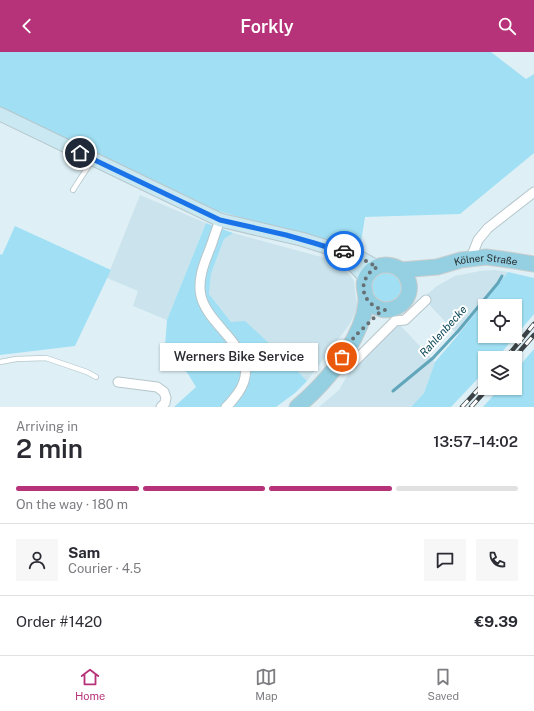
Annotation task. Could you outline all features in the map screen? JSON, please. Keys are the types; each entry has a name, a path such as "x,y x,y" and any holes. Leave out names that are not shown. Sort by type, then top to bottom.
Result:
{"main road":[{"name":"Kölner Straße","path":"377,267 381,265 389,265 401,270 437,267 451,262 486,257 534,264"},
{"path":"366,278 370,271 377,267"},
{"name":"Kölner Straße","path":"354,337 379,313 385,310 393,309 403,303 409,289 437,267"},
{"path":"401,270 408,280 409,289"},
{"name":"Kölner Straße","path":"297,407 310,396 332,372 354,337 364,315 366,306 364,287 366,278"},
{"path":"366,297 371,305 385,310"}],"street":[{"path":"0,114 220,220 293,237 346,252 377,267"},
{"path":"471,258 478,240 488,228 534,192"},
{"path":"220,220 204,264 200,286 201,296 209,314 233,343 246,368 245,380 241,389 226,407"},
{"path":"330,248 342,255 366,278"},
{"path":"338,364 342,367 348,367 395,321 405,320 426,300"},
{"path":"118,382 157,387 164,392 166,398 165,403 161,407"}],"lane":[{"path":"73,190 93,159"},
{"path":"0,362 16,358 46,358 87,372 96,377"}],"shaded area":[{"path":"0,52 491,52 526,79 534,74 534,153 460,214 365,217 361,242 327,242 218,211 98,159 0,108"},
{"path":"140,195 206,223 167,320 133,306 138,291 107,278"},
{"path":"206,223 233,233 224,239 211,274 209,294 231,322 245,321 307,381 295,393 276,407 174,407 196,387 188,374 165,346 167,320"},
{"path":"15,226 111,270 75,346 0,355 0,254 2,255"},
{"path":"233,233 336,261 354,281 357,310 349,325 307,381 288,361 231,322 209,294 211,274 224,239"},
{"path":"494,270 508,272 487,299 478,299 478,310 458,335 423,298 437,286 455,276"},
{"path":"386,271 397,276 402,287 397,298 386,303 375,298 370,287 375,276"},
{"path":"508,272 534,278 534,314 522,328 522,299 487,299"},
{"path":"478,310 478,343 510,343 503,351 478,351 478,378 451,407 411,407 424,393 435,362"},
{"path":"394,319 435,362 424,393 411,407 319,407 339,390 350,371 365,356"},
{"path":"534,349 534,407 483,407 494,395 522,395 522,363"}],"waterway":[{"name":"Rahlenbecke","path":"393,391 433,358 459,330 498,283 502,276"}],"railway":[{"path":"512,351 534,324"},
{"path":"520,351 534,335"},
{"path":"462,407 478,390"},
{"path":"471,407 482,395"}],"way so far":[{"path":"342,357 354,337 379,313 385,310 371,305 364,294 364,284 366,278 370,271 377,267 344,251"}],"place":[{"name":"Werners Bike Service","path":"342,357"}],"route":[{"path":"80,153 220,220 286,235 344,251"}]}
